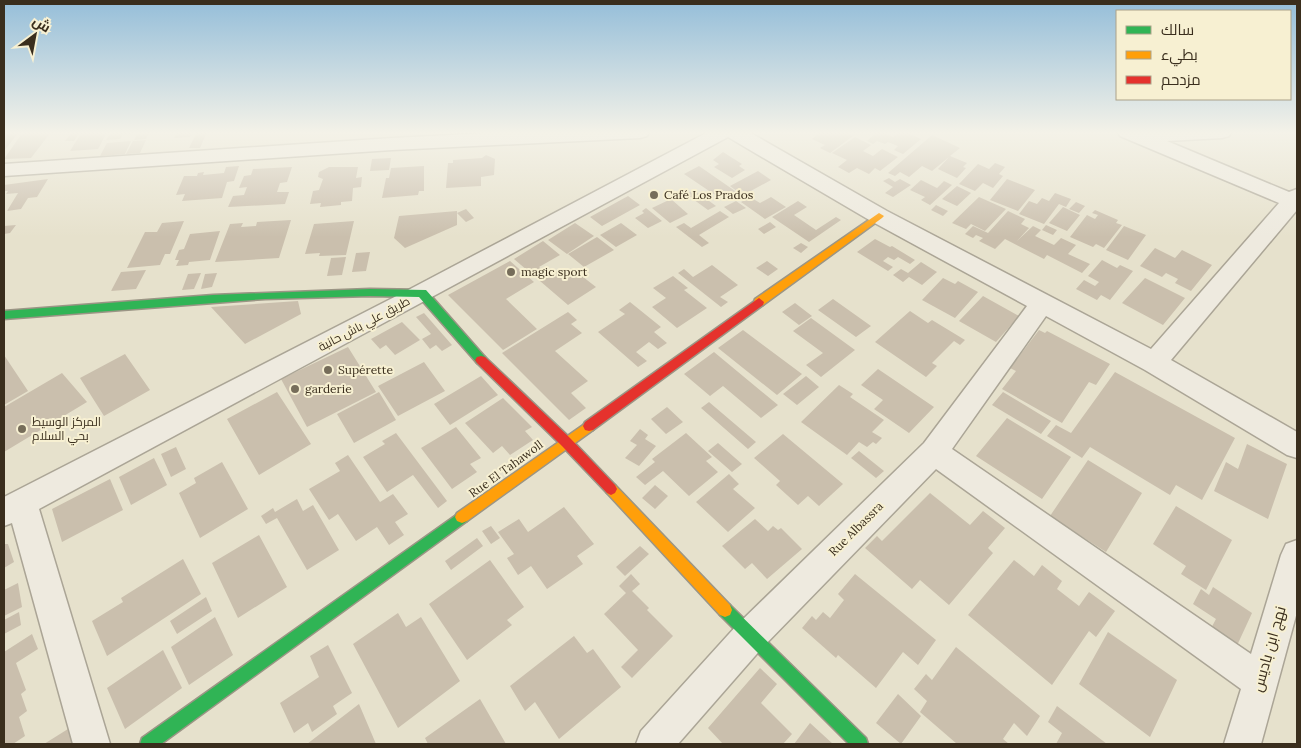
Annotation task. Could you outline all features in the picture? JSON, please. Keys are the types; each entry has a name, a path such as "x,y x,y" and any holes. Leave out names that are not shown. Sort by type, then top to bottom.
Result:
{"street":[{"path":"4,170 42,167"},
{"name":"طريق علي باش حانبة","path":"13,507 662,167"},
{"path":"787,167 1043,302 1154,363 1297,446"},
{"path":"1154,363 1296,200 1214,167"},
{"name":"Rue El Tahawoll","path":"148,744 879,216"},
{"path":"4,315 274,296 385,292 422,293 485,364 566,442 750,636 860,744"},
{"name":"Rue Albassra","path":"654,744 750,636 934,452 1043,302"},
{"path":"934,452 1260,681"},
{"path":"13,507 91,744"},
{"name":"نهج ابن باديس","path":"1243,744 1297,555"}],"building":[{"path":"226,167 239,167 234,181 227,182 222,198 182,201 185,194 176,195 184,176 197,176 198,173 204,172 203,175 224,173"},
{"path":"292,167 287,182 280,183 277,192 289,192 285,204 228,207 233,196 244,195 247,187 239,188 244,176 251,175 253,169"},
{"path":"329,167 358,167 356,178 362,177 361,187 353,188 352,201 341,202 341,205 320,207 321,203 310,204 313,191 319,190 323,179 318,177 319,172"},
{"path":"371,167 390,167 389,170 370,171"},
{"path":"424,167 424,191 419,191 418,195 382,198 386,178 389,178 391,168"},
{"path":"448,167 495,167 494,175 481,177 481,186 446,188"},
{"path":"700,167 738,193 724,201 684,174"},
{"path":"714,167 740,167 745,170 732,178"},
{"path":"838,167 885,167 880,171 875,168 869,174 857,168 849,173"},
{"path":"895,167 921,167 909,177 900,172 895,176 888,173"},
{"path":"924,167 937,167 932,171"},
{"path":"940,167 966,168 957,178 938,169"},
{"path":"975,167 989,169 991,167 1005,167 999,174 1003,176 993,188 983,183 975,191 959,184"},
{"path":"758,171 771,180 747,193 742,190 738,192 730,186"},
{"path":"889,178 895,182 900,179 911,185 893,197 885,193 893,187 883,181"},
{"path":"48,179 37,197 28,198 21,209 7,211 18,193 6,194 8,191 4,191 4,185"},
{"path":"1007,179 1035,190 1018,211 990,200"},
{"path":"921,180 937,188 944,181 952,185 930,205 921,200 925,197 910,190"},
{"path":"957,186 971,193 957,206 942,199"},
{"path":"694,190 716,206 708,210 686,194"},
{"path":"1055,193 1071,199 1066,207 1059,204 1044,224 1019,214 1029,201 1037,204 1042,198 1049,201"},
{"path":"628,196 640,205 602,226 590,217"},
{"path":"750,197 760,203 771,197 786,207 765,219 741,202"},
{"path":"979,197 1006,209 985,231 971,224 966,229 952,223"},
{"path":"671,199 688,214 670,223 652,208"},
{"path":"736,201 746,208 733,214 724,207"},
{"path":"798,201 807,207 794,215 816,230 836,217 841,220 809,242 772,217"},
{"path":"1076,202 1085,206 1079,213 1069,209"},
{"path":"936,205 948,211 943,216 931,210"},
{"path":"1063,207 1080,215 1067,231 1049,223"},
{"path":"646,208 662,221 648,228 635,218 644,213 642,211"},
{"path":"466,209 474,218 466,222 457,213"},
{"path":"1095,210 1118,220 1116,223 1122,225 1104,248 1096,244 1093,247 1070,237 1087,215 1095,219 1098,215 1092,213"},
{"path":"457,211 457,225 405,248 394,238 399,216"},
{"path":"720,211 729,217 699,235 709,243 702,247 676,227 684,223 691,228"},
{"path":"1008,211 1025,219 1021,224 1029,228 1017,241 1033,226 1041,230 1035,236 1054,245 1061,238 1076,245 1068,254 1090,264 1082,273 1047,255 1044,259 1005,239 995,249 979,241 983,238 976,235 973,238 965,234 973,226 988,233"},
{"path":"291,220 279,258 215,262 230,224 243,223 241,227 256,226 257,222"},
{"path":"184,221 170,254 165,254 160,265 127,268 145,232 157,232 162,223"},
{"path":"354,221 346,255 319,256 320,253 305,254 314,224"},
{"path":"770,222 776,227 764,234 758,229"},
{"path":"575,223 594,236 567,254 548,240"},
{"path":"621,223 637,235 616,247 600,235"},
{"path":"16,225 10,233 4,234 4,226"},
{"path":"1046,225 1057,230 1053,235 1042,230"},
{"path":"1124,226 1146,235 1128,260 1106,250"},
{"path":"220,231 210,260 189,262 188,265 176,266 179,260 175,260 179,250 184,249 190,234"},
{"path":"597,237 614,250 584,267 568,254"},
{"path":"875,239 890,247 892,246 915,260 910,264 898,257 894,260 888,257 883,261 893,267 888,271 857,252"},
{"path":"543,241 560,255 539,267 544,271 535,277 514,259"},
{"path":"801,243 808,247 801,253 793,248"},
{"path":"1155,248 1175,258 1182,250 1212,265 1191,291 1175,283 1178,279 1166,273 1162,277 1140,266"},
{"path":"370,252 366,271 352,272 356,253"},
{"path":"346,257 342,275 327,276 331,258"},
{"path":"1102,260 1117,268 1120,265 1133,271 1110,300 1101,295 1097,300 1076,289 1084,280 1095,286 1099,282 1088,276"},
{"path":"510,261 534,282 506,299 537,329 503,350 448,295"},
{"path":"767,261 778,269 768,276 756,268"},
{"path":"921,262 937,272 922,285 909,277 903,282 893,275 901,269 908,273"},
{"path":"712,265 738,285 720,297 728,302 721,307 678,273 684,269 693,277"},
{"path":"146,270 136,289 111,291 121,272"},
{"path":"574,270 596,287 568,305 540,281 556,271 564,277"},
{"path":"201,273 194,289 182,290 188,274"},
{"path":"217,273 212,287 201,289 205,274"},
{"path":"673,276 688,288 684,290 707,308 677,328 652,307 666,298 653,288"},
{"path":"943,278 955,284 958,281 978,292 955,318 922,300"},
{"path":"1145,278 1185,298 1163,325 1122,303"},
{"path":"983,296 1019,316 996,342 959,321"},
{"path":"833,299 871,326 856,337 818,310"},
{"path":"298,301 301,314 245,344 211,307"},
{"path":"630,302 661,327 654,332 667,343 658,349 649,342 636,352 647,361 638,367 598,332 625,314 619,310"},
{"path":"795,303 812,316 799,325 782,312"},
{"path":"910,311 928,323 932,320 965,340 960,345 954,341 932,363 937,366 926,377 875,342"},
{"path":"568,312 577,320 571,324 582,333 555,351 588,381 571,393 586,408 569,420 502,353"},
{"path":"424,313 452,345 442,351 436,345 430,349 422,339 431,334 416,317"},
{"path":"811,318 855,350 821,377 806,365 823,353 793,331"},
{"path":"402,322 420,340 395,355 386,345 380,349 371,339"},
{"path":"743,330 802,374 777,395 718,348"},
{"path":"1039,330 1045,333 1047,331 1110,364 1096,385 1089,382 1062,423 1002,389 1016,371 1010,368"},
{"path":"348,347 376,392 307,427 281,379"},
{"path":"714,352 778,405 761,418 723,386 710,396 684,374"},
{"path":"125,354 150,390 104,416 80,378"},
{"name":"المركز الوسيط بحي السلام","path":"4,355 28,391 4,405"},
{"path":"424,362 445,391 398,416 378,386"},
{"path":"878,369 934,407 909,433 874,409 883,400 861,385"},
{"path":"1115,372 1235,438 1202,500 1176,485 1170,495 1090,447 1082,458 1047,436 1056,425 1071,433"},
{"name":"المركز الوسيط بحي السلام","path":"62,373 87,402 4,452 4,407"},
{"path":"481,376 498,395 450,425 434,404"},
{"path":"806,376 819,387 797,405 783,394"},
{"path":"839,385 853,394 850,397 884,420 872,432 882,438 876,444 873,442 867,447 859,442 847,455 801,422"},
{"path":"277,392 311,444 259,475 227,419"},
{"path":"379,392 396,420 354,443 337,414"},
{"path":"1003,392 1051,421 1041,434 992,405"},
{"path":"503,398 532,427 525,431 533,440 510,455 502,446 493,453 465,423"},
{"path":"709,402 756,442 748,449 701,408"},
{"path":"667,407 683,422 666,434 651,419"},
{"path":"1007,418 1071,457 1042,499 976,456"},
{"path":"456,427 481,458 470,464 477,472 452,489 421,448"},
{"path":"640,429 648,435 645,439 656,446 639,466 625,458 637,445 630,441"},
{"path":"396,433 447,501 438,508 413,475 387,492 363,457 385,444 382,441"},
{"path":"686,433 712,457 706,461 718,472 689,496 663,471 645,485 636,477 655,462 652,459"},
{"path":"783,434 843,484 819,506 808,496 798,505 776,485 780,481 754,458"},
{"path":"718,443 742,464 732,472 708,451"},
{"path":"1247,444 1287,464 1268,519 1214,491 1226,462 1238,469"},
{"path":"176,447 186,469 171,477 161,454"},
{"path":"859,451 884,471 876,478 851,458"},
{"path":"348,455 380,502 393,494 408,514 395,522 404,535 389,545 377,527 356,541 338,514 329,520 309,489 340,471 335,463"},
{"path":"154,458 167,485 131,505 119,477"},
{"path":"1088,460 1142,493 1106,552 1050,516"},
{"path":"222,462 248,509 200,538 179,493 196,483 194,478"},
{"path":"729,474 739,484 733,489 755,508 728,532 696,502"},
{"path":"110,479 123,510 62,542 52,509"},
{"path":"655,485 668,496 655,509 642,498"},
{"path":"930,493 970,525 983,511 1005,528 988,548 993,553 949,605 920,580 912,589 865,548 877,536 882,541"},
{"path":"297,499 303,511 313,505 339,550 307,570 277,518 266,524 261,516 273,508 275,512"},
{"path":"1176,506 1232,540 1206,590 1181,574 1186,566 1153,544"},
{"path":"564,507 594,544 577,556 583,564 547,589 531,566 518,575 507,558 514,554 498,532 519,519 528,532"},
{"path":"755,519 768,531 773,526 778,530 781,528 802,549 767,579 752,563 745,569 722,546"},
{"path":"491,526 500,538 491,544 482,531"},
{"path":"259,535 287,587 238,618 212,563"},
{"path":"477,538 483,546 451,570 445,561"},
{"path":"4,544 8,544 14,562 4,568"},
{"path":"640,546 649,554 625,576 616,567"},
{"path":"183,559 201,594 107,656 92,621 123,602 121,598"},
{"path":"490,560 524,607 507,620 512,625 467,660 429,604"},
{"path":"1014,560 1034,576 1042,565 1062,581 1057,589 1079,606 1089,592 1115,611 1096,637 1089,631 1052,685 968,615"},
{"path":"631,574 640,584 632,591 649,608 647,610 673,636 632,678 621,667 638,650 604,614 626,593 619,586"},
{"path":"855,574 936,640 918,665 903,652 876,688 838,655 836,658 802,628 812,616 816,620 823,612 830,618 844,600 838,594"},
{"path":"18,583 22,607 4,616 4,590"},
{"path":"1213,587 1252,613 1234,652 1208,634 1216,619 1193,604 1201,589 1209,595"},
{"path":"206,597 212,611 177,634 170,621"},
{"path":"19,612 21,625 4,634 4,620"},
{"path":"398,613 406,627 421,617 460,681 398,728 353,644"},
{"path":"215,617 233,655 189,685 171,647"},
{"path":"1108,632 1177,680 1150,737 1079,684"},
{"path":"32,634 38,649 16,663 26,690 21,694 27,711 19,717 25,736 13,744 4,744 4,652"},
{"path":"574,636 587,653 593,649 621,687 559,739 535,702 525,711 510,686"},
{"path":"328,645 352,693 333,706 337,714 312,732 308,723 294,733 280,703 319,677 310,656"},
{"path":"956,647 1040,716 1027,736 1014,723 1003,739 1009,744 957,744 920,712 927,701 914,689 926,674 932,680"},
{"path":"163,650 182,688 125,729 107,688"},
{"path":"760,668 777,684 761,703 792,734 783,744 723,744 708,728"},
{"path":"898,694 921,716 901,744 876,723"},
{"path":"480,699 506,744 428,744 425,738"},
{"path":"359,704 376,744 307,744"},
{"path":"1057,706 1107,744 1056,744 1062,733 1048,722"},
{"path":"810,723 833,744 794,744"},
{"path":"68,729 73,744 44,744"}],"traffic: fast":[{"path":"4,315 318,293 422,293 481,360"},
{"path":"148,744 462,517"},
{"path":"725,610 860,744"}],"traffic: slow":[{"path":"759,302 879,216"},
{"path":"462,517 589,426"},
{"path":"611,489 725,610"}],"traffic: jam":[{"path":"589,426 759,302"},
{"path":"481,360 566,442 611,489"}],"place":[{"name":"Café Los Prados","path":"654,195"},
{"name":"magic sport","path":"511,272"},
{"name":"Supérette","path":"328,370"},
{"name":"garderie","path":"295,389"},
{"name":"المركز الوسيط بحي السلام","path":"22,429"}]}
